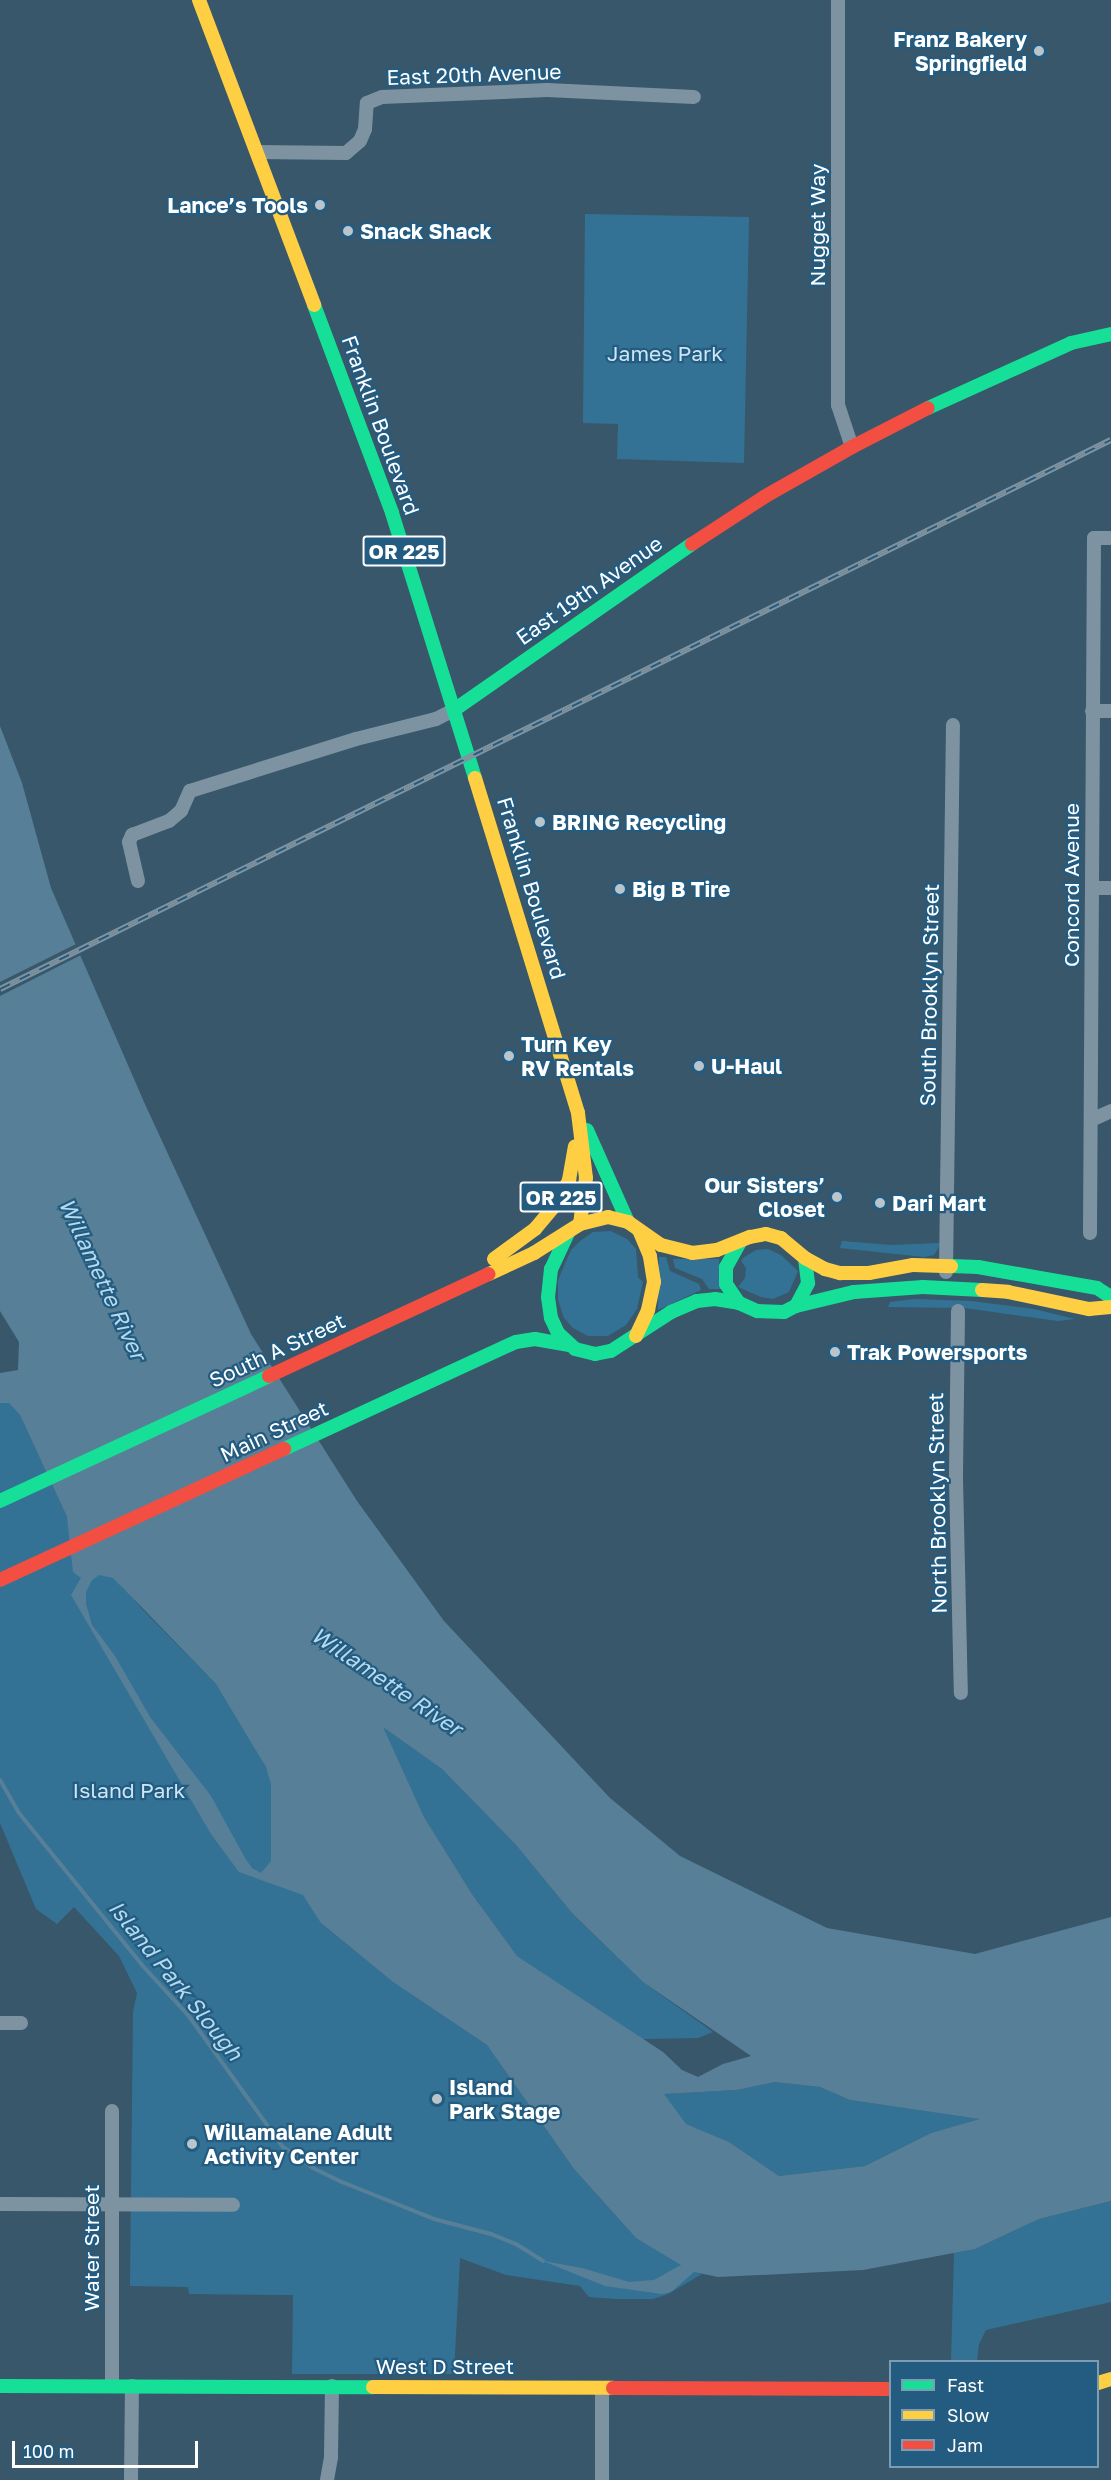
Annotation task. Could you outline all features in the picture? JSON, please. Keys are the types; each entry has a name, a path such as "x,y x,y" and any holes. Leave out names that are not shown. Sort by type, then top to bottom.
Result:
{"main road":[{"name":"Franklin Boulevard","path":"199,0 392,513 578,1113 628,1222 661,1245 692,1253 717,1250 759,1235 774,1235 788,1242 805,1258 825,1269 849,1274 913,1265 947,1264 1011,1272 1098,1288 1111,1297"},
{"name":"East 19th Avenue","path":"454,710 649,572 764,497 852,447 953,396 1071,343 1111,334"},
{"name":"Franklin Boulevard","path":"569,1345 554,1326 548,1297 551,1269 574,1228 586,1178 578,1113"},
{"name":"OR 225","path":"435,1298 514,1247 552,1210 569,1180 578,1113"},
{"path":"574,1228 597,1218 608,1217 628,1222"},
{"name":"South A Street","path":"0,1501 534,1253 574,1228"},
{"name":"Franklin Boulevard","path":"636,1336 648,1310 654,1282 650,1256 640,1232"},
{"path":"739,1303 728,1290 725,1276 729,1260 740,1242"},
{"path":"796,1306 808,1283 805,1258"},
{"path":"569,1345 586,1353 603,1353 618,1348 688,1304 715,1299 739,1303 752,1310 769,1313 783,1312 796,1306 854,1292 946,1287 1008,1292 1089,1309 1111,1307"},
{"name":"Main Street","path":"0,1581 516,1342 532,1339 569,1345"},
{"name":"West D Street","path":"0,2386 889,2389"}],"street":[{"name":"Nugget Way","path":"838,0 838,405 852,447"},
{"name":"East 20th Avenue","path":"257,152 346,153 360,141 365,129 368,103 382,97 547,90 694,97"},
{"name":"Concord Avenue","path":"1090,1233 1094,538 1111,538"},
{"name":"East 19th Avenue","path":"138,881 129,842 132,835 169,821 181,811 190,791 356,739 436,719 454,710"},
{"path":"1092,711 1111,711"},
{"name":"South Brooklyn Street","path":"946,1287 953,725"},
{"path":"1092,888 1111,888"},
{"path":"1091,1120 1111,1110"},
{"name":"North Brooklyn Street","path":"958,1311 956,1479 961,1694"},
{"path":"0,2023 21,2023"},
{"name":"Water Street","path":"112,2110 112,2386"},
{"path":"0,2204 233,2205"},
{"path":"131,2480 132,2386"},
{"path":"327,2480 331,2457 332,2386"},
{"path":"602,2388 602,2480"}],"green space":[{"name":"James Park","path":"585,214 749,217 744,463 617,459 618,424 583,423"},
{"path":"611,1231 627,1239 636,1249 638,1277 643,1282 637,1309 626,1325 608,1336 588,1336 573,1328 564,1318 558,1300 558,1280 571,1250 580,1241 593,1232"},
{"path":"842,1241 891,1245 940,1243 934,1255 924,1257 840,1248"},
{"path":"768,1249 781,1255 798,1271 789,1292 773,1299 761,1297 738,1287 745,1278 746,1268 741,1261 743,1258 756,1250"},
{"path":"659,1257 666,1257 670,1271 699,1284 701,1290 658,1310"},
{"path":"673,1259 719,1259 721,1289 709,1289 702,1279 675,1268"},
{"path":"914,1299 971,1301 1034,1309 1075,1319 1058,1321 965,1308 888,1307 890,1302"},
{"name":"Island Park","path":"0,1403 9,1403 20,1415 67,1517 141,1608 216,1684 266,1767 321,1923 393,1982 487,2045 574,2169 636,2238 694,2272 702,2274 668,2294 653,2299 616,2299 589,2297 580,2286 506,2275 460,2258 454,2374 292,2374 293,2295 189,2294 188,2287 130,2286 133,2012 137,1993 119,1956 74,1907 57,1924 36,1909 0,1823"},
{"path":"382,1726 442,1769 516,1845 572,1913 643,1982 713,2032 698,2038 642,2039 517,1956 472,1894 424,1817"},
{"path":"775,2082 820,2087 850,2100 982,2119 931,2133 865,2166 779,2176 729,2142 685,2124 664,2094 737,2090"},
{"path":"1111,2201 1111,2302 986,2330 979,2344 977,2360 951,2360 954,2253 975,2249 1039,2219"}],"water":[{"name":"Willamette River","path":"0,726 22,783 51,888 144,1102 251,1334 357,1501 444,1621 610,1798 680,1856 827,1928 975,1954 1111,1917 1111,2201 1039,2219 975,2249 863,2270 718,2277 694,2272 671,2292 662,2294 605,2286 543,2261 582,2268 629,2282 654,2280 681,2265 636,2238 574,2169 487,2045 393,1982 321,1923 303,1895 239,1872 211,1834 71,1595 81,1578 73,1572 67,1517 20,1415 9,1403 0,1403 0,1373 18,1370 19,1342 0,1311","holes":["99,1575 113,1578 216,1684 266,1767 271,1784 271,1861 261,1873 252,1868 245,1858 211,1796 150,1717 115,1656 92,1625 86,1604 86,1592 92,1580","383,1727 442,1769 516,1845 572,1913 643,1982 751,2056 723,2064 698,2077 682,2070 663,2052 517,1956 472,1894 424,1817","775,2082 820,2087 850,2100 980,2119 931,2133 865,2166 779,2176 729,2142 686,2124 664,2094 737,2090"]}],"pier":[{"path":"78,943 83,954 0,996 0,982"}],"waterway":[{"name":"Island Park Slough","path":"0,1780 19,1813 142,1965 188,2015 283,2147 313,2168 342,2182 434,2219 491,2234 516,2244 543,2261"}],"railway":[{"path":"0,989 1111,440"}],"traffic: fast":[{"path":"314,305 392,513 475,778"},
{"path":"928,408 1071,343 1111,334"},
{"path":"454,710 692,544"},
{"path":"587,1130 628,1222"},
{"path":"568,1233 551,1269 548,1297 551,1318 558,1333 575,1349 595,1354 611,1351 671,1312 697,1301 715,1299 739,1303"},
{"path":"740,1242 726,1267 726,1284 739,1303 757,1311 784,1312 796,1306 854,1292 923,1287 982,1290"},
{"path":"796,1306 808,1283 805,1258"},
{"path":"951,1266 978,1267 1097,1288 1111,1297"},
{"path":"284,1449 516,1342 535,1339 569,1345"},
{"path":"0,1501 269,1376"},
{"path":"0,2386 373,2387"}],"traffic: slow":[{"path":"199,0 314,305"},
{"path":"475,778 578,1113 586,1178 580,1224"},
{"path":"494,1259 535,1229 558,1202 569,1180 575,1147"},
{"path":"489,1274 534,1253 580,1224 608,1217 628,1222 661,1245 692,1253 717,1250 750,1237 766,1234 781,1238 805,1258 825,1269 840,1273 869,1273 913,1265 951,1266"},
{"path":"636,1336 648,1310 654,1282 650,1256 640,1232"},
{"path":"982,1290 1008,1292 1089,1309 1111,1307"},
{"path":"1099,2383 1111,2379"},
{"path":"373,2387 613,2388"}],"traffic: jam":[{"path":"692,544 764,497 852,447 928,408"},
{"path":"269,1376 489,1274"},
{"path":"0,1580 284,1449"},
{"path":"613,2388 889,2389"}],"place":[{"name":"Franz Bakery Springfield","path":"1039,51"},
{"name":"Lance’s Tools","path":"320,205"},
{"name":"Snack Shack","path":"348,231"},
{"name":"BRING Recycling","path":"540,822"},
{"name":"Big B Tire","path":"620,889"},
{"name":"Turn Key RV Rentals","path":"509,1056"},
{"name":"U-Haul","path":"699,1066"},
{"name":"Our Sisters’ Closet","path":"837,1197"},
{"name":"Dari Mart","path":"880,1203"},
{"name":"Trak Powersports","path":"835,1352"},
{"name":"Island Park Stage","path":"437,2099"},
{"name":"Willamalane Adult Activity Center","path":"192,2144"}]}
